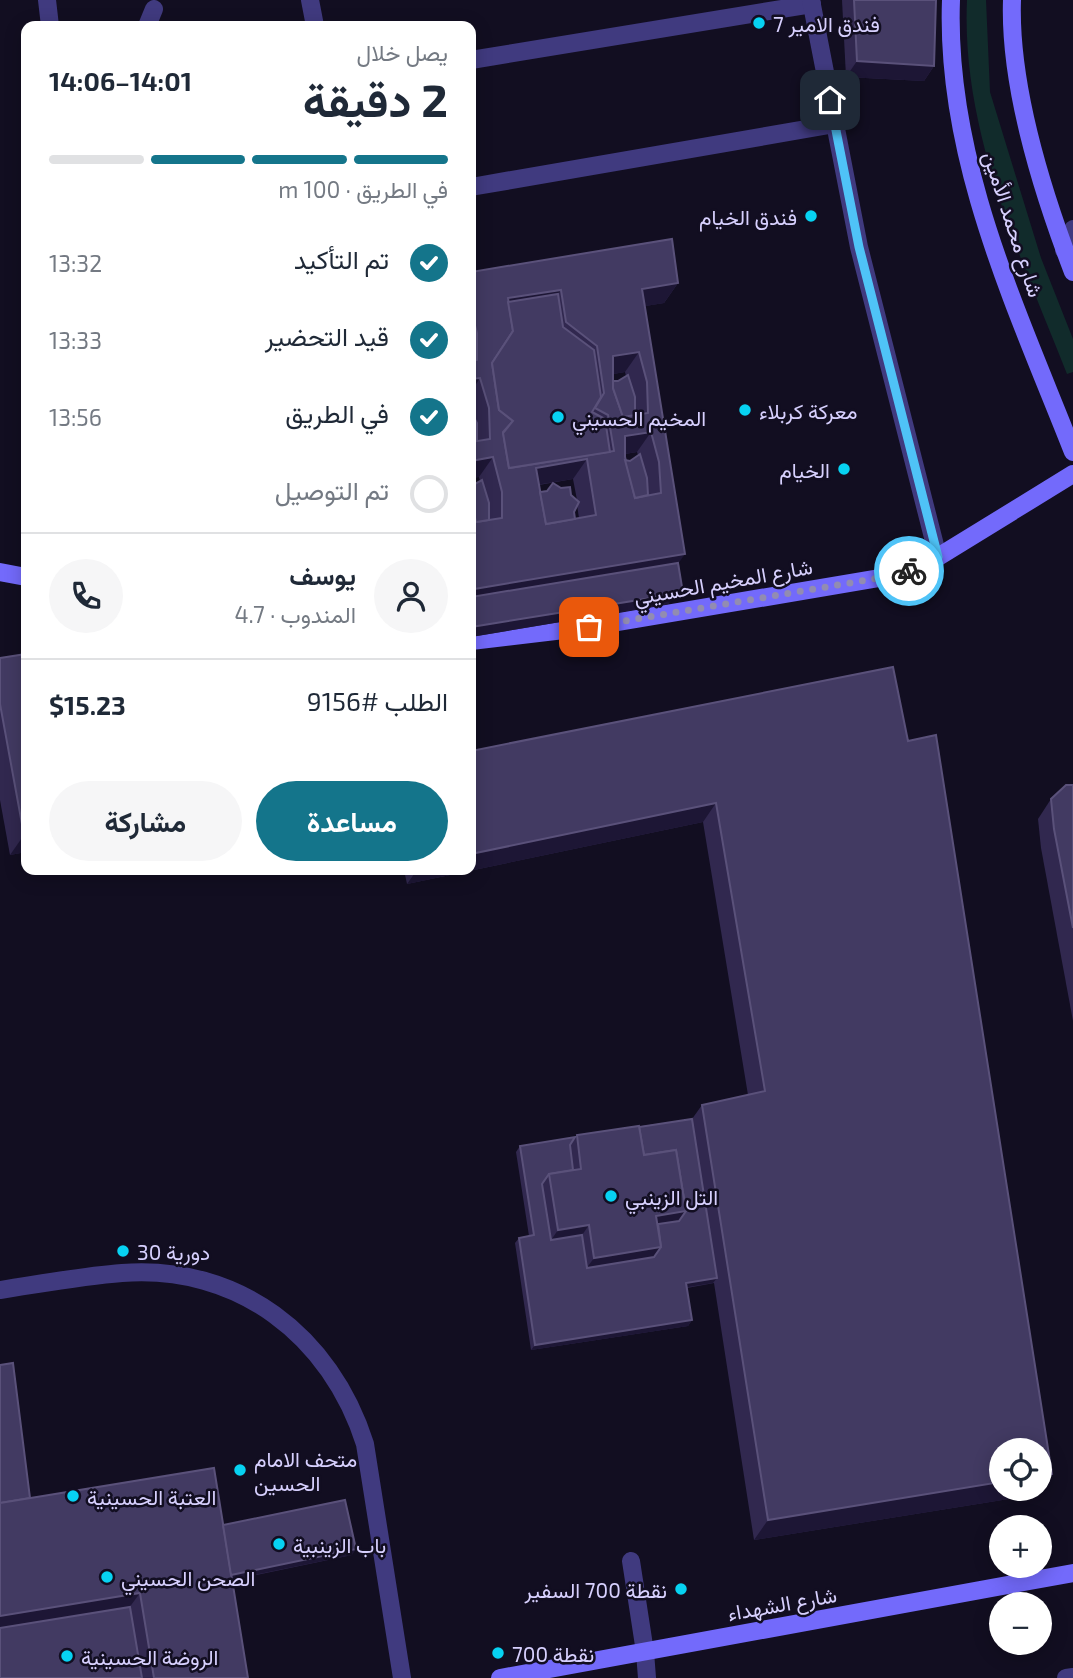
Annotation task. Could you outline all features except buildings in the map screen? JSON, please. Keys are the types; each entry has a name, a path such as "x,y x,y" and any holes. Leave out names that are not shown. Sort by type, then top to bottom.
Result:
{"main road":[{"name":"شارع محمد الأمين","path":"951,0 958,100 971,170 989,235 1073,452"},
{"name":"شارع محمد الأمين","path":"1012,0 1021,94 1036,159 1073,272"},
{"name":"شارع المخيم الحسيني","path":"476,640 589,627 903,574 938,557 1073,474"},
{"path":"0,572 21,576"},
{"name":"شارع الشهداء","path":"500,1678 1073,1573"}],"street":[{"path":"47,0 49,21"},
{"path":"310,0 313,21"},
{"path":"476,59 811,2 859,247 938,557"},
{"path":"149,21 154,9"},
{"path":"476,186 835,124"},
{"path":"1065,250 1073,229"},
{"path":"0,1290 123,1273 164,1273 213,1283 234,1292 275,1315 296,1332 332,1372 358,1421 365,1444 402,1678"},
{"path":"631,1561 647,1678"},
{"path":"1066,1678 1073,1677"}],"green space":[{"path":"967,0 986,0 990,92 1041,258 1073,339 1073,372 1067,374 1013,238 984,144 973,97"}],"way so far":[{"path":"589,627 909,571"}],"place":[{"name":"فندق الامير 7","path":"759,23"},
{"name":"فندق الخيام","path":"811,216"},
{"name":"معركة كربلاء","path":"745,410"},
{"name":"المخيم الحسيني","path":"558,417"},
{"name":"الخيام","path":"844,469"},
{"name":"التل الزينبي","path":"611,1196"},
{"name":"دورية 30","path":"123,1251"},
{"name":"متحف الامام الحسين","path":"240,1470"},
{"name":"العتبة الحسينية","path":"73,1496"},
{"name":"باب الزينبية","path":"279,1544"},
{"name":"الصحن الحسيني","path":"107,1577"},
{"name":"نقطة 700 السفير","path":"681,1589"},
{"name":"نقطة 700","path":"498,1653"},
{"name":"الروضة الحسينية","path":"67,1656"}],"route":[{"path":"830,100 859,247 938,557 909,571"}]}
